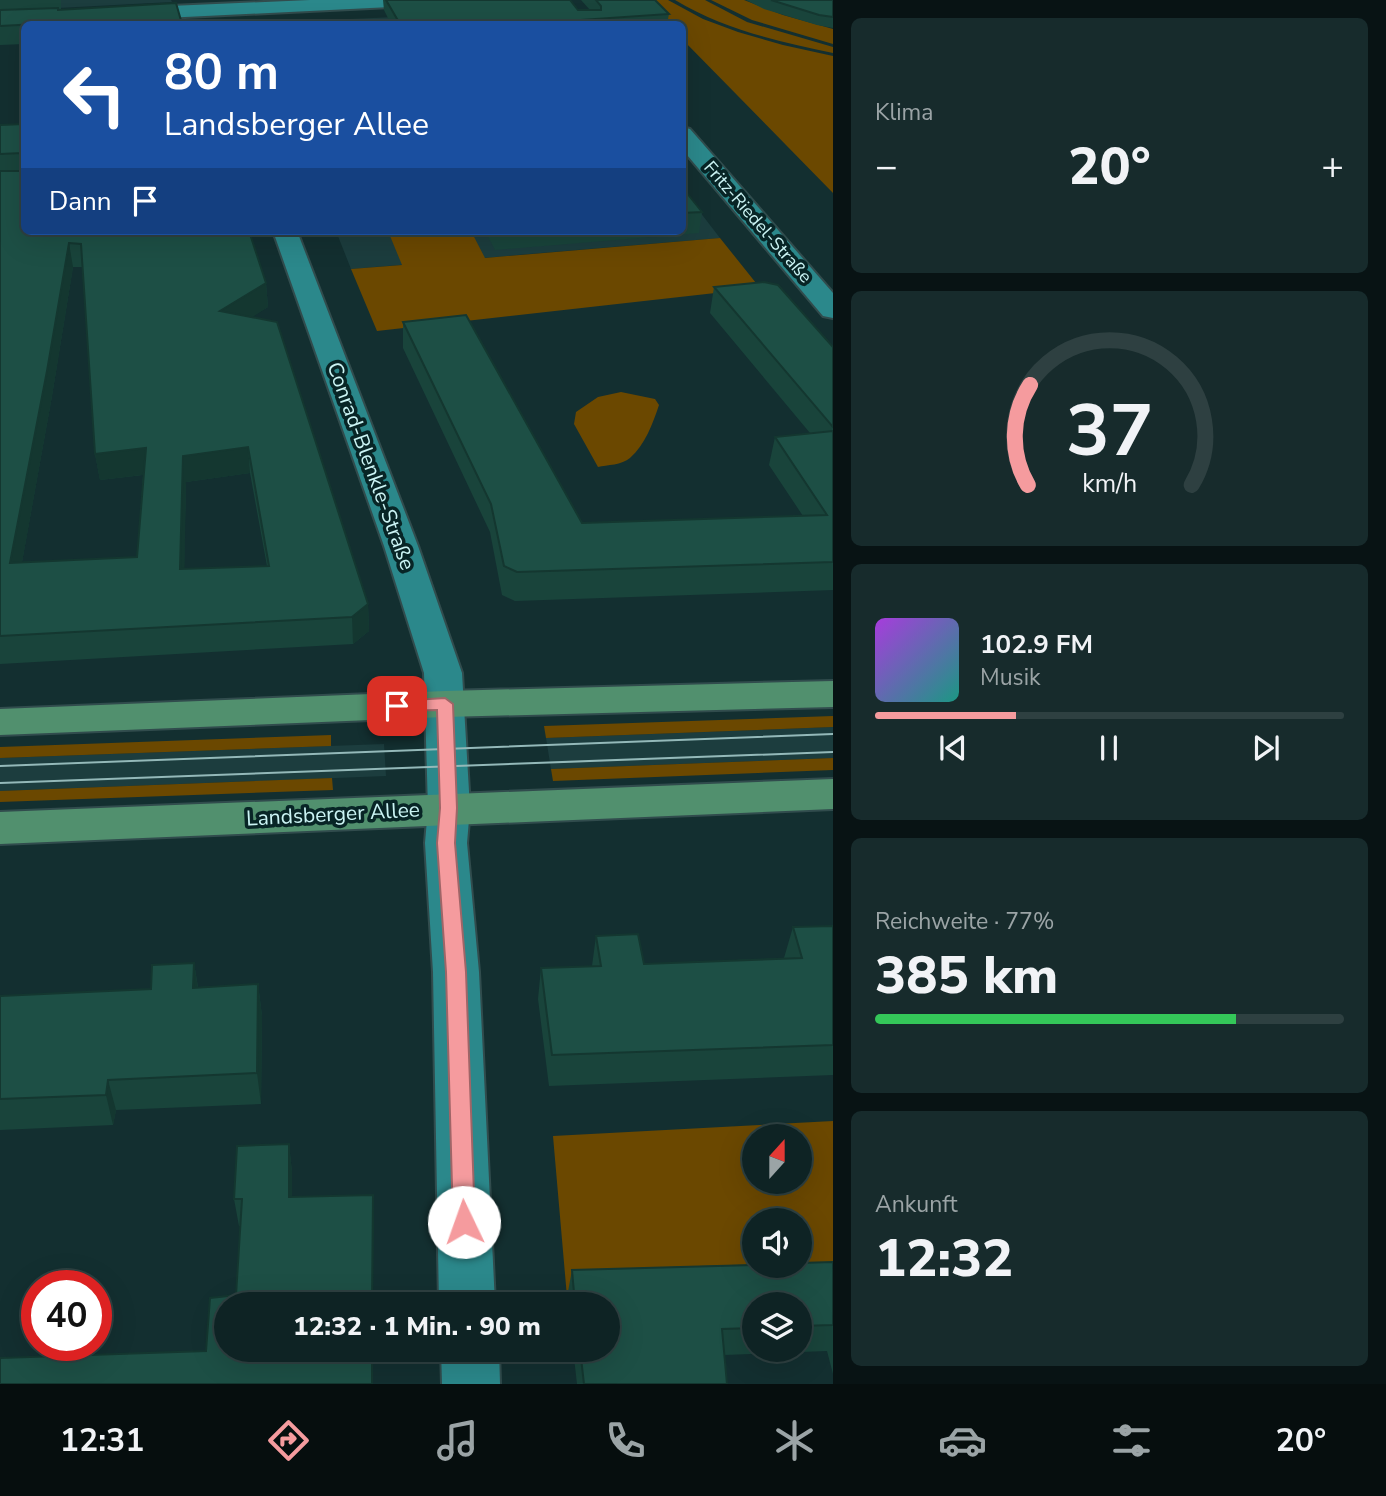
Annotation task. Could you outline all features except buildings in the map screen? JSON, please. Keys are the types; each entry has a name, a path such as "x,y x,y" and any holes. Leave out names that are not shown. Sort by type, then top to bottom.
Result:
{"main road":[{"path":"0,722 445,704 833,694"},
{"name":"Landsberger Allee","path":"0,828 833,794"}],"street":[{"path":"107,15 431,0"},
{"name":"Fritz-Riedel-Straße","path":"686,139 833,310"},
{"name":"Conrad-Blenkle-Straße","path":"286,235 401,546 443,673 449,808 446,843 456,972 467,1292"},
{"path":"470,1362 471,1384"}],"shaded area":[{"path":"0,0 171,0 172,2 0,11"},
{"path":"643,0 668,0 703,19 738,32 833,56 833,193 686,43 686,21 664,21"},
{"path":"675,0 705,0 747,22 833,47 833,53 732,27"},
{"path":"711,0 744,0 783,15 833,29 833,44 752,20"},
{"path":"533,11 548,21 304,21"},
{"path":"686,194 720,238 351,269 338,235 686,235"},
{"path":"390,235 473,235 485,258 720,238 760,288 377,331 351,269 402,265"},
{"path":"621,392 655,399 659,405 648,433 635,453 623,462 598,467 574,424 576,412 598,397"},
{"path":"833,716 833,727 546,738 544,726"},
{"path":"833,727 833,758 551,769 546,738"},
{"path":"331,735 331,746 0,758 0,747"},
{"path":"384,744 386,776 0,791 0,758"},
{"path":"833,758 833,770 553,781 551,769"},
{"path":"332,778 333,790 0,802 0,791"},
{"path":"833,1121 833,1289 620,1295 620,1292 567,1292 553,1136 742,1126 742,1194 812,1194 812,1124 777,1124"}],"tram line":[{"path":"0,766 833,734"},
{"path":"0,783 833,752"}],"route":[{"path":"397,706 445,704 449,808 446,843 456,972 464,1222"}]}
